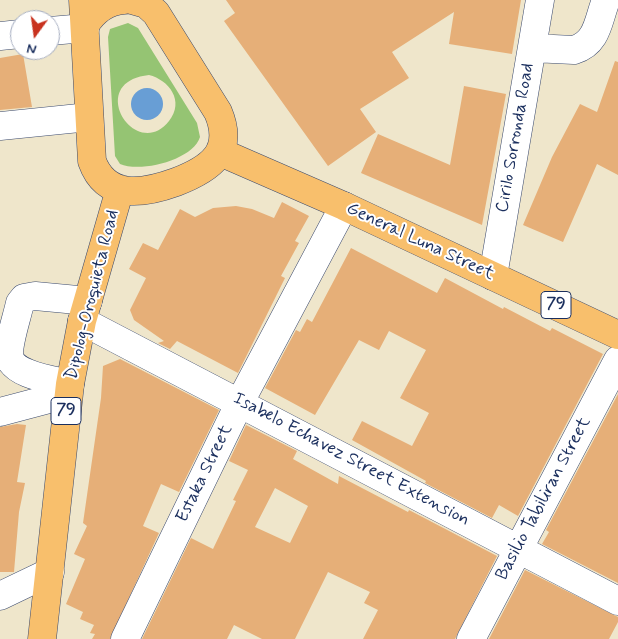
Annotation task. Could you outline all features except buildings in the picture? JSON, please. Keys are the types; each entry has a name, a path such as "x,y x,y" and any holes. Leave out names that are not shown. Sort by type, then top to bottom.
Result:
{"main road":[{"path":"136,1 156,13 218,112 223,124 224,140 220,152 212,163 198,174 154,190 138,192 120,189 107,183 97,174 92,161 84,18 102,6 136,1"},
{"name":"General Luna Street","path":"220,152 344,206 618,335"},
{"name":"Dipolog-Oroquieta Road","path":"42,639 69,389 85,311 120,189"}],"street":[{"name":"Cirilo Sorronda Road","path":"493,276 540,0"},
{"path":"532,48 574,50 581,48 598,31 606,0"},
{"path":"60,27 84,18"},
{"path":"0,126 89,117"},
{"name":"Estaka Street","path":"125,639 240,402 344,206"},
{"path":"69,389 22,371 12,363 9,355 20,303 24,298 35,296 85,311"},
{"name":"Isabelo Echavez Street Extension","path":"85,311 240,402 618,601"},
{"name":"Basilio Tabiliran Street","path":"471,639 618,360"},
{"path":"0,412 69,389"},
{"path":"0,596 50,572"}],"green space":[{"path":"128,23 138,28 197,123 200,137 188,152 177,158 153,165 140,167 120,164 115,156 108,37 110,29","holes":["149,75 163,81 172,92 175,99 174,113 169,121 156,131 143,133 131,127 122,116 118,104 120,91 130,81"]}],"water":[{"path":"147,88 153,89 158,93 162,98 162,110 158,115 153,119 147,120 141,119 136,115 132,110 131,104 132,98 136,93 141,89"}]}
